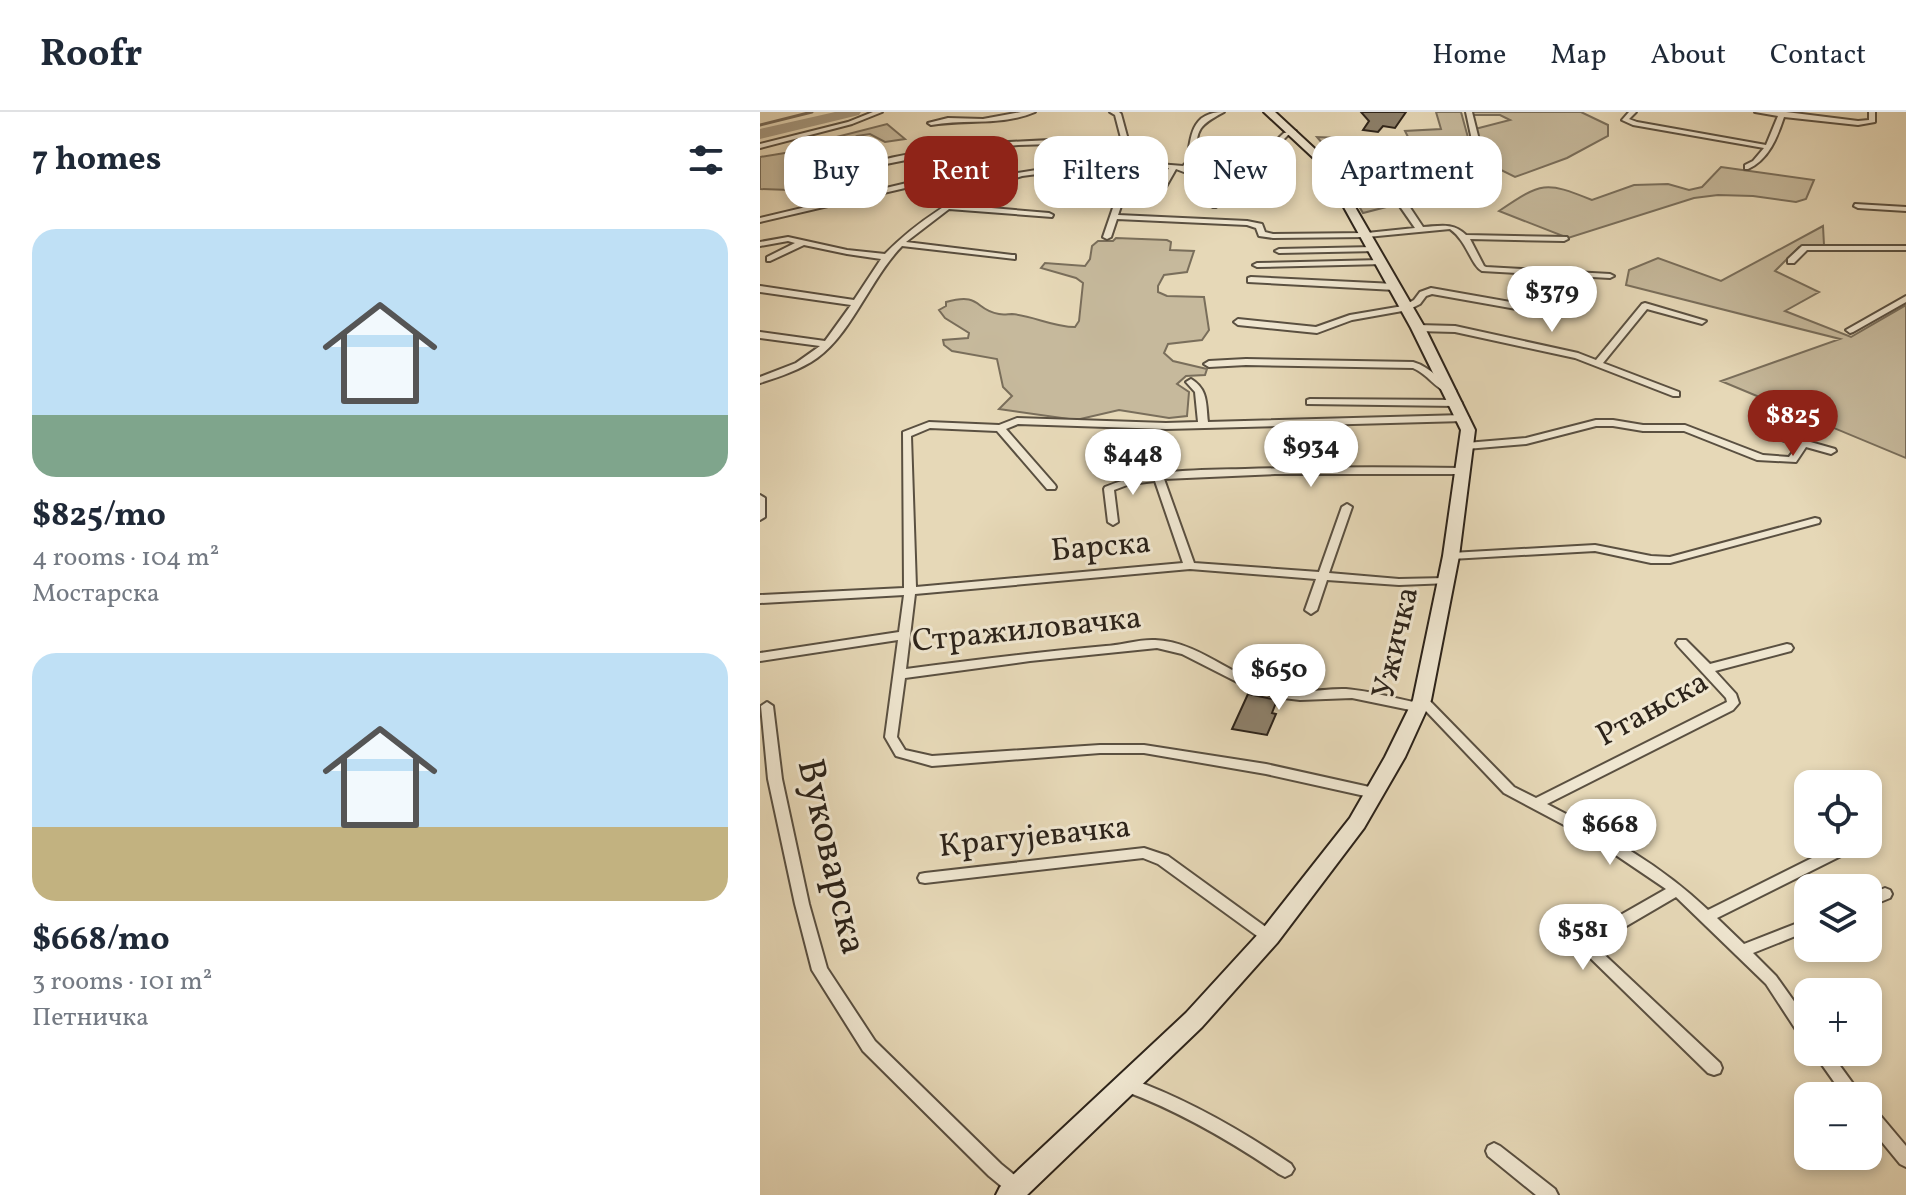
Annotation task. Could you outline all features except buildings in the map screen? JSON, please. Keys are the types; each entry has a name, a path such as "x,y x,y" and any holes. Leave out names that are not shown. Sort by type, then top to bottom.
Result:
{"main road":[{"name":"Ужичка","path":"1013,1191 1128,1085 1222,991 1269,937 1343,842 1374,793 1421,704 1451,556 1468,430 1418,328 1324,162 1269,112"}],"street":[{"path":"762,146 850,123 879,112"},
{"path":"931,123 983,121 1032,112"},
{"path":"1113,112 1118,114 1123,136"},
{"path":"1195,136 1196,126 1203,117 1221,112"},
{"path":"1420,229 1403,203 1463,175 1480,160 1469,112"},
{"path":"1633,112 1625,120 1768,147"},
{"path":"1758,112 1858,123 1872,122 1872,112"},
{"path":"1748,167 1762,157 1782,114"},
{"path":"1284,136 1294,132"},
{"path":"1168,167 1184,168"},
{"path":"1168,176 1173,167"},
{"path":"760,220 904,186"},
{"path":"1858,206 1906,209"},
{"path":"760,380 803,363 827,344 888,257 946,208"},
{"path":"960,208 1049,215"},
{"path":"1107,237 1117,208"},
{"path":"1114,217 1252,223 1259,226 1262,234 1273,236 1367,235 1455,227 1465,237 1480,267 1485,269 1610,276"},
{"path":"1465,237 1564,239"},
{"path":"760,244 788,239 888,257"},
{"path":"770,259 801,243"},
{"path":"901,244 1012,257"},
{"path":"1791,261 1805,248 1906,248"},
{"path":"1279,251 1374,249"},
{"path":"1257,265 1381,262"},
{"path":"1251,280 1395,287"},
{"path":"760,289 857,303"},
{"path":"1238,322 1317,330 1350,318 1405,308 1415,304 1425,292 1431,291 1550,312"},
{"path":"1850,330 1906,299"},
{"path":"1597,364 1645,306 1702,321"},
{"path":"1418,328 1436,327 1569,353 1676,394"},
{"path":"760,335 827,344"},
{"path":"1209,364 1413,365 1424,367 1457,404"},
{"path":"1191,382 1200,391 1203,425"},
{"path":"1310,402 1457,404"},
{"path":"903,635 910,591 906,434 929,425 1000,428 1017,421 1203,425 1457,404"},
{"path":"1466,446 1534,440 1603,423 1643,428 1685,428 1768,460 1792,460 1804,443"},
{"path":"1000,428 1051,487"},
{"path":"1765,432 1831,451"},
{"path":"1113,522 1111,485 1158,476 1240,472 1462,471"},
{"path":"1158,476 1190,566"},
{"path":"760,498 760,517"},
{"path":"1311,610 1347,507"},
{"path":"1451,556 1595,548 1618,549 1657,561 1670,560 1815,521"},
{"name":"Барска","path":"760,599 910,591 1190,566 1399,582 1446,581"},
{"name":"Стражиловачка","path":"760,657 903,635 902,674 1079,650 1111,650 1153,644 1178,648 1248,684 1276,693 1312,697 1357,694 1421,704"},
{"path":"1682,643 1707,669"},
{"name":"Ртањска","path":"1536,804 1729,707 1733,703 1732,697 1707,669 1787,648"},
{"path":"902,674 891,737 895,749 909,758 932,761 1100,749 1144,749 1266,769 1374,793"},
{"path":"1421,704 1509,790 1603,839 1677,889 1771,980 1794,1014"},
{"name":"Вуковарска","path":"767,706 775,779 820,970 869,1046 1013,1191"},
{"name":"Крагујевачка","path":"925,878 1144,853 1163,860 1269,937"},
{"path":"1706,917 1824,858"},
{"path":"1677,889 1587,941 1586,947 1714,1068"},
{"path":"1742,951 1794,931"},
{"path":"1128,1085 1171,1100 1213,1121 1285,1169"},
{"path":"1882,1130 1906,1159"},
{"path":"1494,1151 1549,1195"}],"shaded area":[{"path":"1436,112 1461,112 1468,136 1408,136 1405,131 1441,129"},
{"path":"1469,112 1581,112 1608,125 1608,136 1567,158 1515,177 1502,170 1502,136 1476,136 1475,129 1510,120 1500,115 1471,115"},
{"path":"887,124 904,139 888,142 888,136 870,134 840,136"},
{"path":"784,153 784,190 760,189 760,157"},
{"path":"1721,167 1814,180 1806,199 1796,202 1753,196 1694,198 1568,238 1499,211 1525,194 1553,187 1592,200 1634,185 1668,184 1689,190 1702,187"},
{"path":"1360,208 1382,208 1363,213"},
{"path":"1823,226 1824,245 1799,247 1775,271 1819,292 1785,311 1851,337 1906,305 1906,458 1721,381 1840,339 1626,285 1629,270 1658,258 1721,281"},
{"path":"1116,238 1167,240 1171,242 1170,250 1194,251 1187,272 1164,275 1158,286 1158,292 1167,296 1204,297 1209,330 1202,340 1168,344 1164,353 1173,361 1207,369 1205,375 1186,376 1177,384 1189,392 1187,416 1169,418 1119,410 1076,420 999,409 1012,396 1003,387 997,359 952,351 944,345 943,340 968,338 969,333 945,318 939,310 946,306 946,302 966,299 991,312 1075,327 1079,321 1083,283 1041,268 1045,263 1085,266 1090,259 1092,246 1098,241 1113,241"}],"waterway":[{"path":"760,125 812,112"},
{"path":"760,134 854,112"}]}
